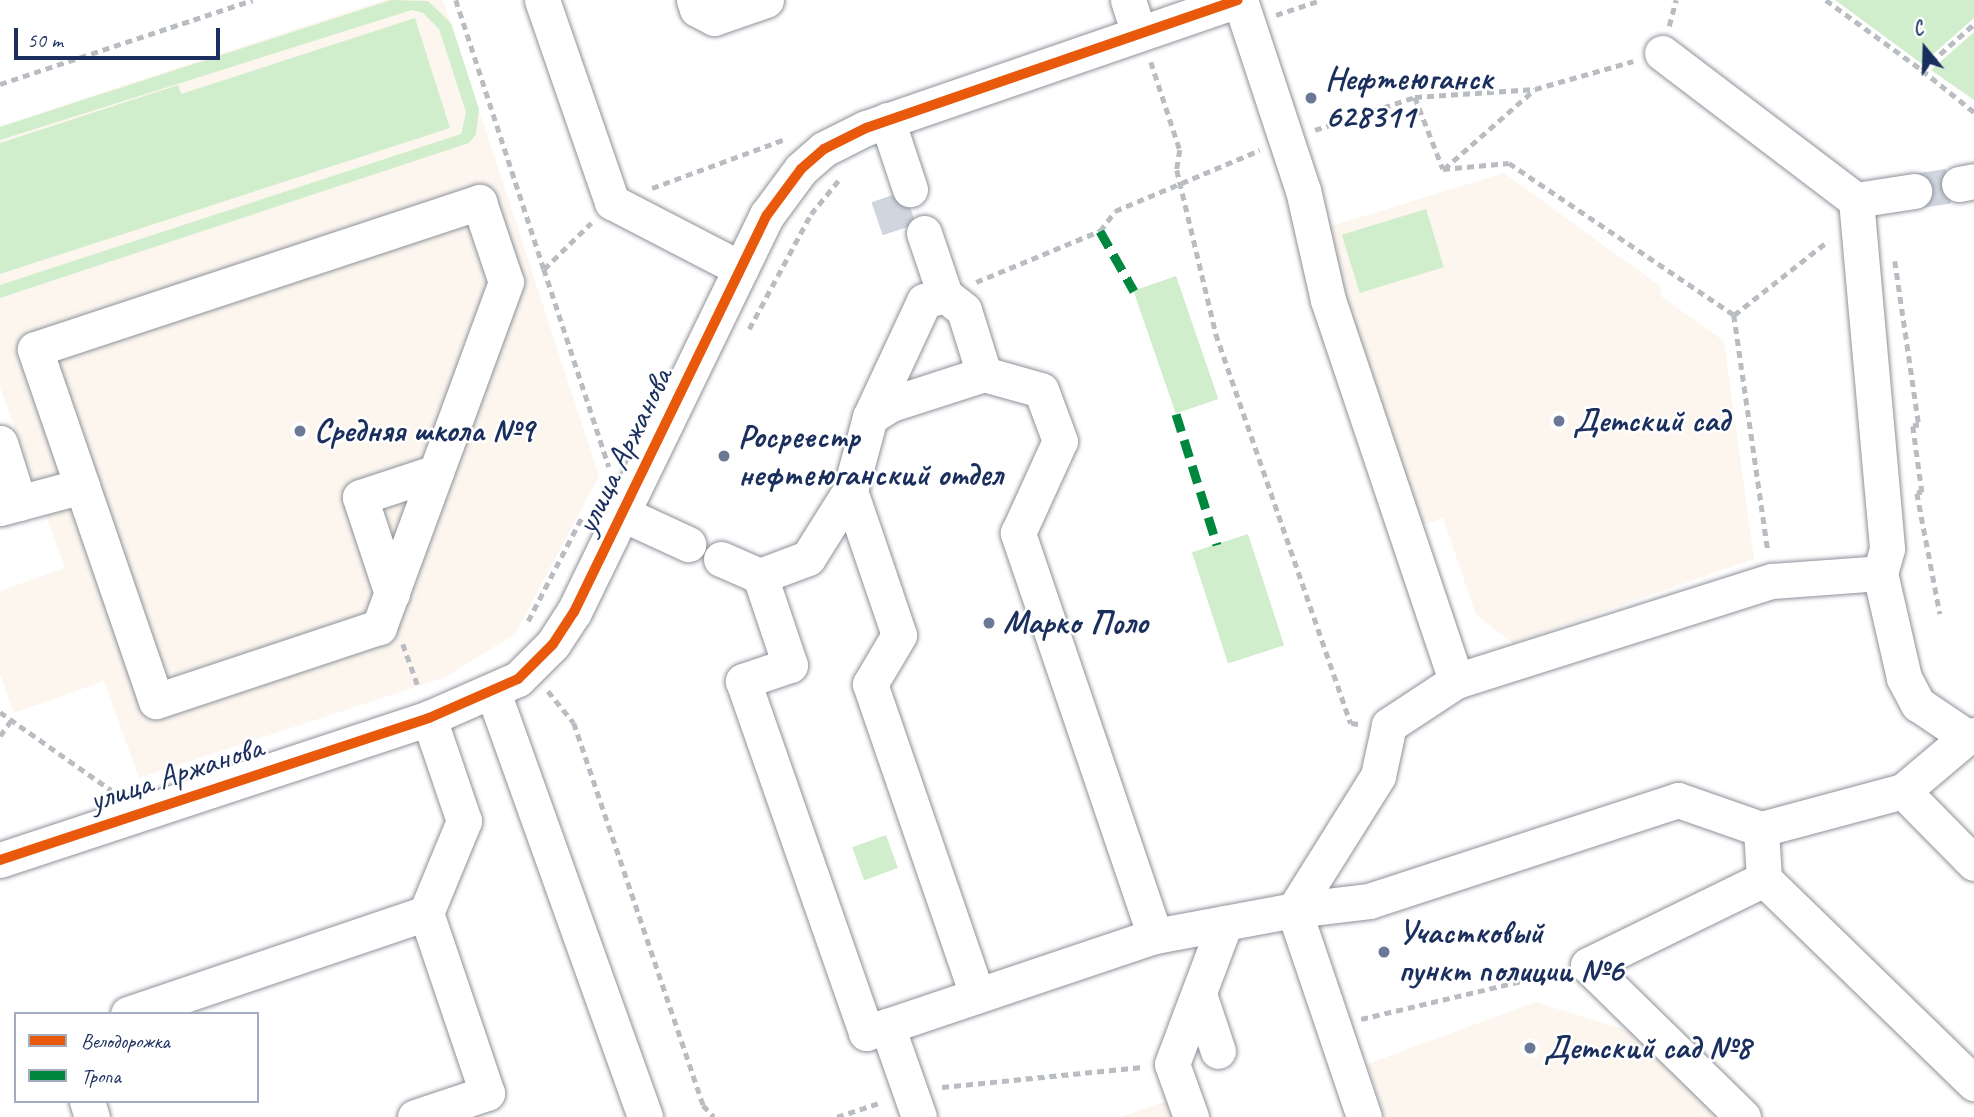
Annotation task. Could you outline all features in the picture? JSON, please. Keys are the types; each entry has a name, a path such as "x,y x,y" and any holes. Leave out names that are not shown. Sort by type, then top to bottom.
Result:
{"street":[{"path":"542,0 612,202 741,269"},
{"path":"694,0 697,9 714,18 766,0"},
{"path":"1128,0 1139,33"},
{"path":"1239,0 1303,190 1328,300 1456,681"},
{"name":"улица Аржанова","path":"0,860 430,701 493,692 518,679 553,643 623,514 767,215 801,169 824,149 876,124 1239,0"},
{"path":"1662,53 1856,200 1913,191"},
{"path":"876,124 899,192"},
{"path":"760,576 790,665 744,681 866,1033 1156,936 1294,910 1369,901 1678,800 1761,829 1903,791 1970,736 1918,704 1904,678 1880,573 1887,549 1856,200"},
{"path":"479,202 506,282 436,472 379,627 156,701 35,349 479,202"},
{"path":"721,559 760,576 808,558 850,491 870,417 934,298 914,237"},
{"path":"934,298 964,310 984,374"},
{"path":"870,417 891,404 984,374 1041,390 1060,441 1018,533 1156,936"},
{"path":"0,443 10,505 82,486"},
{"path":"392,594 360,497 436,472"},
{"path":"850,491 899,635 870,684 977,995"},
{"path":"623,514 688,544"},
{"path":"1294,910 1378,776 1388,725 1456,681 1772,581 1880,573"},
{"path":"493,692 645,1117"},
{"path":"415,1117 491,1105 426,914 464,821 430,701"},
{"path":"1903,791 1974,863"},
{"path":"1761,829 1765,880 1974,1083"},
{"path":"1743,1117 1588,965 1765,880"},
{"path":"1294,910 1364,1117"},
{"path":"134,1012 426,914"},
{"path":"1183,1115 1172,1064 1226,923"},
{"path":"1199,994 1218,1051"},
{"path":"887,1026 904,1103"}],"path":[{"path":"0,84 252,0"},
{"path":"456,0 609,467"},
{"path":"934,298 1100,231 1115,211 1169,186 1287,140 1415,97 1535,89 1662,53 1676,0"},
{"path":"1826,0 1974,112"},
{"path":"1922,71 1974,24"},
{"path":"1443,169 1535,89"},
{"path":"1415,97 1443,169"},
{"path":"544,269 612,202 790,137 782,149"},
{"path":"1443,169 1509,163 1734,315 1772,581"},
{"path":"602,479 615,455"},
{"path":"526,625 590,503"},
{"path":"541,682 574,723 703,1105 714,1117"},
{"path":"405,693 430,701"},
{"path":"0,712 113,791 125,787"},
{"path":"0,736 11,720"},
{"path":"1333,1026 1588,965"},
{"path":"904,1103 1172,1064"}],"shaded area":[{"name":"Средняя школа №9","path":"384,0 443,0 599,476 515,634 446,677 139,778 104,681 14,713 0,674 0,591 65,568 0,387 0,126"},
{"name":"Детский сад","path":"1504,173 1660,286 1662,297 1724,341 1754,559 1513,643 1476,615 1443,518 1417,527 1325,228"},
{"name":"Детский сад №8","path":"1536,1002 1635,1033 1719,1117 1385,1117 1367,1064"},
{"path":"1173,1099 1179,1117 1120,1117"}],"green space":[{"path":"391,0 428,1 451,23 479,109 476,134 469,143 0,298 0,285 461,134 466,112 439,29 423,13 412,10 0,140 0,127"},
{"path":"1835,0 1974,0 1974,18 1922,64"},
{"path":"415,18 450,128 0,274 0,143 178,85 181,94"},
{"path":"1974,32 1974,100 1931,70"},
{"path":"1426,209 1444,267 1360,293 1342,235"},
{"path":"1176,276 1218,399 1176,414 1133,291"},
{"path":"1248,534 1284,645 1228,664 1192,552"},
{"path":"886,835 898,868 864,880 852,847"}],"tunnel":[{"path":"1914,191 1959,184"},
{"path":"888,196 903,240"}],"marked path":[{"path":"1100,231 1134,291"},
{"path":"1176,414 1217,545"}],"cycle path":[{"path":"0,860 429,718 518,679 553,644 574,612 767,215 801,169 824,149 866,128 1238,0"}],"place":[{"name":"Нефтеюганск 628311","path":"1311,98"},
{"name":"Детский сад","path":"1559,421"},
{"name":"Средняя школа №9","path":"300,431"},
{"name":"Росреестр нефтеюганский отдел","path":"724,456"},
{"name":"Марко Поло","path":"989,623"},
{"name":"Участковый пункт полиции №6","path":"1384,952"},
{"name":"Детский сад №8","path":"1530,1048"}]}
